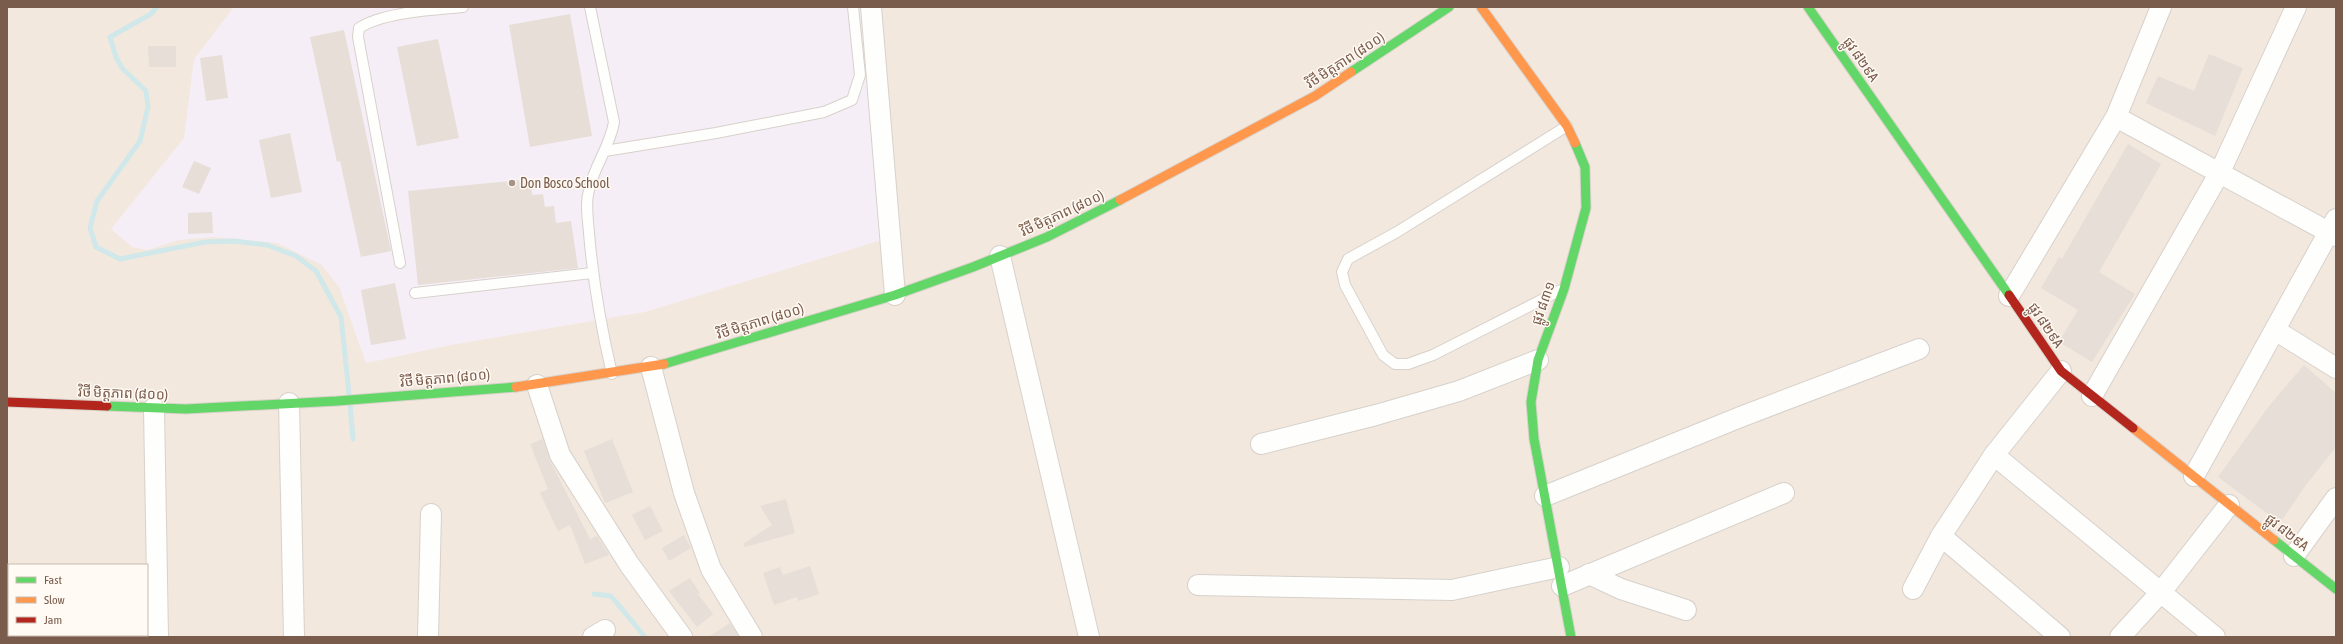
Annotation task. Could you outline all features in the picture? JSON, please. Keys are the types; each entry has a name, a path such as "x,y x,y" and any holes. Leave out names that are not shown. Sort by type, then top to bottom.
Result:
{"main road":[{"name":"វិថី មិត្តភាព (៨០០)","path":"7,402 186,409 337,401 537,385 651,367 895,295 1048,237 1315,96 1449,7"},
{"name":"ផ្លូវ ៨៣១","path":"1481,7 1566,126 1585,168 1586,208 1564,288 1538,360 1531,402 1534,439 1571,637"},
{"name":"ផ្លូវ ៨២៩A","path":"1808,7 2060,371 2336,589"}],"street":[{"path":"871,7 895,295"},
{"path":"2009,296 2116,117 2161,7"},
{"path":"2092,396 2220,172 2296,7"},
{"path":"2116,117 2220,172 2334,229 2275,330 2194,476"},
{"path":"1000,256 1089,637"},
{"path":"2275,330 2336,368"},
{"path":"1545,496 1743,416 1919,349"},
{"path":"1261,444 1376,415 1459,391 1538,360"},
{"path":"651,367 684,493 711,569 752,637"},
{"path":"1913,589 1941,536 1994,455 2060,371"},
{"path":"537,385 560,455 629,564 682,637"},
{"path":"289,403 294,637"},
{"path":"154,408 158,637"},
{"path":"1994,455 2215,637"},
{"path":"1198,585 1452,590 1560,576 1588,574 1784,493"},
{"path":"2294,556 2336,498"},
{"path":"2120,637 2160,592 2229,505"},
{"path":"428,637 431,514"},
{"path":"1941,536 2060,637"},
{"path":"1588,574 1621,589 1686,610"},
{"path":"7,583 8,603"}],"lane":[{"path":"400,263 358,37 359,28 366,23 410,10 463,7"},
{"path":"590,7 614,122 613,134 595,171 588,197 592,273 612,374"},
{"path":"605,151 716,133 824,112 852,100 860,75 853,7"},
{"path":"1564,288 1433,356 1408,364 1394,364 1383,355 1345,285 1342,272 1348,259 1397,232 1566,126"},
{"path":"415,293 592,273"}],"shaded area":[{"path":"7,7 2336,7 2336,637 7,637"},
{"name":"Don Bosco School","path":"234,7 861,7 882,240 645,312 451,345 366,363 339,287 322,265 277,243 213,237 179,240 148,250 132,247 111,229 184,138 194,59"}],"building":[{"path":"570,14 592,136 530,147 509,25"},
{"path":"344,30 391,251 361,257 340,161 337,162 310,37"},
{"path":"438,39 459,138 417,146 397,47"},
{"path":"148,46 176,46 176,67 149,67"},
{"path":"2209,54 2243,68 2215,136 2146,103 2158,76 2194,91"},
{"path":"222,55 228,98 206,101 200,58"},
{"path":"290,133 302,192 271,198 259,140"},
{"path":"2128,144 2161,164 2099,272 2135,294 2092,362 2059,342 2078,310 2041,288 2059,257 2062,259"},
{"path":"194,161 211,168 199,194 182,187"},
{"path":"531,179 532,195 543,194 545,207 554,206 556,223 571,221 578,268 418,285 408,191"},
{"path":"212,212 213,233 188,234 188,213"},
{"path":"395,283 406,339 371,345 361,290"},
{"path":"2304,365 2336,393 2336,447 2306,485 2280,523 2218,477 2269,406"},
{"path":"543,439 550,461 590,539 597,536 609,555 585,564 570,525 558,531 540,493 548,489 530,444"},
{"path":"612,439 633,492 605,503 584,451"},
{"path":"786,499 795,533 745,547 743,544 772,525 760,506"},
{"path":"650,506 663,531 645,540 632,515"},
{"path":"684,535 691,548 669,561 662,548"},
{"path":"810,566 819,594 798,601 797,597 774,605 763,573 780,567 783,575"},
{"path":"690,578 700,593 698,594 713,614 697,627 669,591"},
{"path":"730,623 739,637 708,637"}],"waterway":[{"path":"157,7 151,14 110,37 116,57 122,68 146,91 148,107 140,141 97,201 90,228 96,247 120,259 205,242 234,241 267,245 296,256 316,271 341,317 349,394"},
{"path":"350,404 353,439"},
{"path":"594,594 611,596 645,637"}],"traffic: fast":[{"path":"1351,72 1449,7"},
{"path":"1808,7 2009,295"},
{"path":"1571,637 1534,439 1531,402 1538,360 1564,289 1586,208 1585,167 1575,143"},
{"path":"664,364 895,295 973,267 1047,237 1120,200"},
{"path":"107,406 186,409 337,401 516,387"},
{"path":"2274,540 2336,589"}],"traffic: slow":[{"path":"1481,7 1567,126 1575,143"},
{"path":"1120,200 1315,96 1351,72"},
{"path":"516,387 664,364"},
{"path":"2133,428 2274,540"}],"traffic: jam":[{"path":"2009,295 2061,371 2133,428"},
{"path":"7,402 107,406"}],"place":[{"name":"Don Bosco School","path":"512,183"}]}
